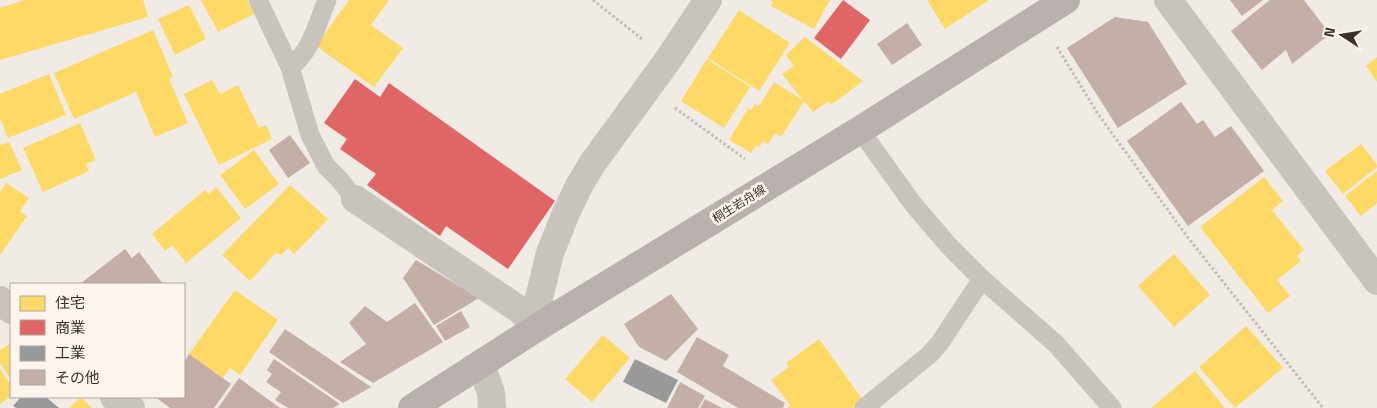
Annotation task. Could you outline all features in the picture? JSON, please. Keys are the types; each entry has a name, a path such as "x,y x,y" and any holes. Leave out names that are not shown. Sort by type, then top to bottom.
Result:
{"main road":[{"name":"桐生岩舟線","path":"412,408 1066,0"}],"street":[{"path":"538,328 539,298 543,280 550,253 566,213 592,164 668,60 708,0"},
{"path":"1168,0 1377,281"},
{"path":"355,200 514,306 538,328"},
{"path":"0,300 10,309"},
{"path":"481,364 491,394 492,408"},
{"path":"116,398 131,408"}],"lane":[{"path":"258,0 290,67 310,135 326,166 340,179 355,200"},
{"path":"290,67 299,60 308,47 327,0"},
{"path":"860,130 926,222 982,279 1056,344 1112,408"},
{"path":"864,408 929,355 939,344 982,279"}],"path":[{"path":"593,0 668,60"},
{"path":"1053,40 1098,114 1186,235 1323,408"},
{"path":"646,88 747,161"}],"building: 住宅":[{"path":"25,0 143,0 148,17 0,60 0,8"},
{"path":"201,0 247,0 254,14 218,32"},
{"path":"349,0 389,0 371,25 403,48 374,87 316,46"},
{"path":"770,0 830,0 814,29 771,6 773,2"},
{"path":"927,0 989,0 945,29"},
{"path":"189,5 206,39 175,55 158,19"},
{"path":"739,10 790,43 759,91 708,58"},
{"path":"153,30 173,77 169,79 188,123 155,137 136,92 74,119 54,73"},
{"path":"805,37 863,81 831,105 829,101 813,112 782,74 794,66 786,55"},
{"path":"1377,57 1377,82 1366,66"},
{"path":"707,59 750,87 724,128 681,101"},
{"path":"49,74 66,115 8,138 0,118 0,94"},
{"path":"212,80 220,94 238,85 259,128 266,125 272,139 219,165 184,94"},
{"path":"774,82 804,101 781,137 775,133 768,144 763,141 759,148 756,145 751,153 729,140 748,108 751,110 755,104 759,106"},
{"path":"80,123 96,160 86,164 89,171 43,192 23,148"},
{"path":"9,142 22,170 0,179 0,145"},
{"path":"1361,144 1377,167 1343,194 1325,171"},
{"path":"254,150 279,184 245,209 220,175"},
{"path":"1377,171 1377,203 1361,216 1345,196"},
{"path":"1264,177 1283,201 1272,210 1304,250 1297,256 1301,261 1277,280 1290,296 1268,313 1200,227"},
{"path":"6,183 29,198 20,211 27,216 0,255 0,192"},
{"path":"290,185 328,219 294,254 288,248 281,255 276,253 250,281 222,255"},
{"path":"216,187 241,218 186,263 172,245 165,251 152,234 205,190 209,194"},
{"path":"1174,254 1210,295 1174,327 1138,286"},
{"path":"235,290 278,320 240,375 230,368 223,378 189,354"},
{"path":"1246,326 1283,368 1235,408 1199,367"},
{"path":"603,335 630,358 592,402 565,379"},
{"path":"819,339 863,400 852,408 787,408 790,405 771,380 789,367 786,363"},
{"path":"10,344 10,378 0,363 0,350"},
{"path":"0,369 10,384 10,397 0,404"},
{"path":"1195,371 1225,408 1151,408"},
{"path":"82,398 92,408 69,408"}],"building: 商業":[{"path":"843,0 870,20 841,59 814,38"},
{"path":"355,79 380,97 389,83 555,201 508,269 446,226 440,236 367,185 376,174 340,149 347,139 324,123"}],"building: 工業":[{"path":"635,359 678,380 666,403 623,382"},
{"path":"20,398 47,398 59,408 16,408 13,406"}],"building: その他":[{"path":"1230,0 1263,0 1242,16"},
{"path":"1270,0 1304,0 1330,34 1292,64 1286,50 1262,70 1231,31"},
{"path":"1115,17 1148,22 1187,84 1118,128 1067,48"},
{"path":"907,23 922,45 892,65 877,44"},
{"path":"1181,102 1197,124 1203,120 1215,137 1231,126 1264,171 1188,226 1127,141"},
{"path":"290,135 310,163 288,178 269,150"},
{"path":"125,249 132,258 139,252 162,283 81,283"},
{"path":"416,260 479,298 434,325 403,278"},
{"path":"671,294 698,329 666,361 639,347 624,324"},
{"path":"415,303 443,342 373,383 340,362 366,344 349,323 365,306 387,322"},
{"path":"461,311 470,327 445,341 436,326"},
{"path":"285,329 371,387 343,403 269,352"},
{"path":"697,337 729,355 723,366 785,403 783,408 738,408 677,372"},
{"path":"189,354 231,384 214,408 170,408 158,399 185,398 185,360"},
{"path":"274,359 340,404 333,408 288,408 275,400 281,392 266,382 272,374 267,370"},
{"path":"239,378 280,408 218,408"},
{"path":"680,382 705,396 698,408 667,408"},
{"path":"705,399 722,408 700,408"}]}
